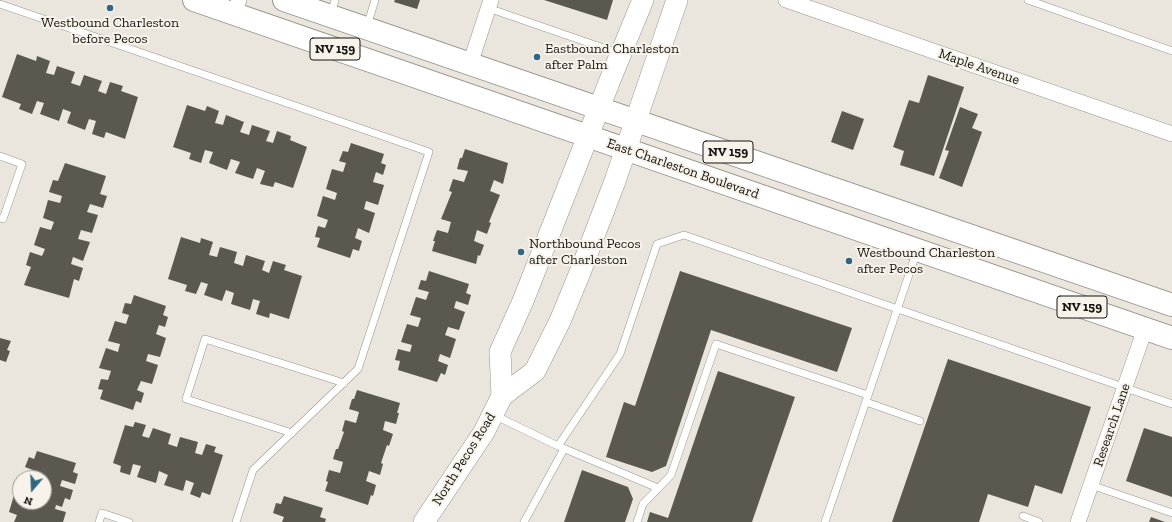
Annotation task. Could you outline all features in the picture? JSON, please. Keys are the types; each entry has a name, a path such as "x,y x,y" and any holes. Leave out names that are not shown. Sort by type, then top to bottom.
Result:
{"main road":[{"name":"East Charleston Boulevard","path":"194,0 237,7 631,135 1029,256 1172,305"},
{"name":"East Charleston Boulevard","path":"284,0 332,8 366,28 470,64 594,122 631,135 917,250 1172,338"},
{"name":"North Pecos Road","path":"498,405 500,352 523,302 620,54 644,0"},
{"name":"North Pecos Road","path":"424,522 484,432 498,405 535,371 539,365 560,321 579,275 631,135 677,0"},
{"path":"1019,285 1029,256"}],"street":[{"name":"Maple Avenue","path":"793,1 1172,134"},
{"path":"470,64 490,4"},
{"name":"Research Lane","path":"1078,522 1145,328"}],"lane":[{"path":"366,28 376,0"},
{"path":"1028,0 1172,51"},
{"path":"0,4 429,152 358,368 253,470 236,522"},
{"path":"490,4 620,54"},
{"path":"0,156 22,164 3,219 0,218"},
{"path":"524,522 561,448 620,354 657,244 684,235 1172,404"},
{"path":"825,522 917,250"},
{"path":"292,433 186,399 205,339 344,383"},
{"path":"637,522 643,504 671,475 716,344 867,398 920,421"},
{"path":"498,405 561,448 658,488"},
{"path":"1091,485 1172,513"},
{"path":"99,522 102,513 129,522"},
{"path":"1022,516 1039,522"}],"building":[{"path":"395,0 420,0 417,9 394,2"},
{"path":"544,0 613,0 607,20"},
{"path":"17,54 36,61 37,56 50,61 46,73 54,75 57,66 75,72 71,83 80,86 84,75 102,81 98,91 106,94 110,82 123,86 121,91 138,97 125,139 106,132 104,138 92,134 96,121 89,119 85,130 67,123 71,112 63,109 59,121 40,114 44,103 37,101 32,114 19,109 21,104 2,97"},
{"path":"928,75 964,87 934,176 900,165 904,151 893,147 909,100 919,103"},
{"path":"187,105 205,111 207,106 219,111 215,123 223,125 226,115 244,122 240,132 249,135 252,125 270,131 266,141 273,143 277,131 291,136 290,140 307,147 293,188 275,182 273,187 260,184 265,171 257,168 253,179 235,173 240,162 231,159 227,170 209,163 213,152 205,150 201,163 189,159 191,153 173,147"},
{"path":"960,107 978,114 972,128 982,132 962,187 939,178 949,151 945,150"},
{"path":"842,111 864,119 853,150 831,142"},
{"path":"351,143 384,154 381,163 386,165 383,175 376,172 373,182 384,185 378,205 366,201 364,209 375,213 369,233 358,228 355,238 362,241 359,251 353,249 350,258 317,247 320,238 315,237 318,226 325,228 328,220 317,216 323,196 335,200 337,193 326,189 332,169 343,172 346,163 339,161 343,151 348,152"},
{"path":"465,149 508,163 503,184 494,180 490,191 500,195 489,222 491,223 487,234 477,230 474,241 484,245 480,256 478,255 476,264 432,251 435,241 433,241 437,230 448,233 451,222 441,219 452,192 449,191 453,179 464,182 468,171 457,169 460,158 462,158"},
{"path":"65,163 106,176 100,194 107,196 103,208 90,204 87,212 98,215 92,233 81,230 78,239 90,242 83,261 73,257 71,264 83,268 79,281 74,279 69,298 24,285 31,267 26,265 30,252 42,256 45,249 34,245 40,227 51,230 54,222 43,218 48,200 60,203 62,196 49,192 53,180 58,181"},
{"path":"181,237 200,243 201,238 213,242 209,255 217,257 220,247 237,252 234,263 243,266 246,255 265,261 262,270 269,273 273,261 286,265 284,270 302,276 289,319 270,313 269,318 256,314 260,301 253,299 250,310 231,304 234,293 226,290 222,301 204,295 208,284 201,282 196,294 185,291 187,285 168,279"},
{"path":"429,271 469,284 466,293 471,295 468,305 456,301 454,308 465,312 459,330 448,327 445,335 456,339 450,358 440,354 438,361 448,365 445,375 441,373 437,382 398,370 400,361 395,360 398,349 410,352 412,345 401,342 407,324 418,327 421,318 410,315 416,297 426,300 429,292 418,289 421,280 426,281"},
{"path":"680,271 852,328 837,372 711,330 666,466 652,472 606,457 624,402 635,406"},
{"path":"134,295 166,306 163,315 168,317 165,327 159,325 156,334 166,338 160,357 148,354 146,361 158,365 152,384 141,381 137,390 144,393 141,403 136,401 133,410 100,399 103,390 98,389 101,379 108,380 111,371 99,368 106,348 118,352 120,344 108,341 115,321 126,324 129,315 122,313 125,303 131,304"},
{"path":"0,338 11,341 7,350 10,351 6,362 0,360"},
{"path":"948,359 1091,407 1062,494 1035,485 1028,507 988,494 979,522 892,522"},
{"path":"718,371 795,397 752,522 647,522 650,512 668,518"},
{"path":"357,390 400,403 396,424 385,421 383,430 393,434 389,446 387,445 381,463 383,464 380,475 369,471 366,481 376,485 373,496 371,495 368,505 325,491 328,482 326,481 329,470 340,473 343,462 333,459 344,432 342,431 345,420 356,423 359,412 349,409"},
{"path":"135,422 146,425 142,436 149,438 153,428 171,434 168,444 177,447 180,437 198,442 195,453 202,455 206,444 216,447 214,452 223,455 210,495 202,492 200,498 190,494 194,483 186,480 183,491 164,485 168,475 159,471 156,483 137,477 141,466 133,464 130,475 120,472 121,466 113,463 125,425 133,427"},
{"path":"1144,428 1172,437 1172,497 1126,481"},
{"path":"37,451 76,463 73,472 78,474 75,484 62,480 60,486 73,490 70,500 65,498 62,507 56,505 55,509 66,512 63,522 14,522 17,515 9,512 12,502 12,510 52,510 52,470 33,470 25,467 29,457 34,459"},
{"path":"582,470 628,487 633,499 625,522 564,522"},
{"path":"284,496 323,508 320,517 326,519 325,522 282,522 284,517 273,513 276,503 281,504"},
{"path":"1151,517 1165,522 1149,522"}],"place":[{"name":"Westbound Charleston before Pecos","path":"110,8"},
{"name":"Eastbound Charleston after Palm","path":"537,57"},
{"name":"Northbound Pecos after Charleston","path":"521,252"},
{"name":"Westbound Charleston after Pecos","path":"849,261"}]}
